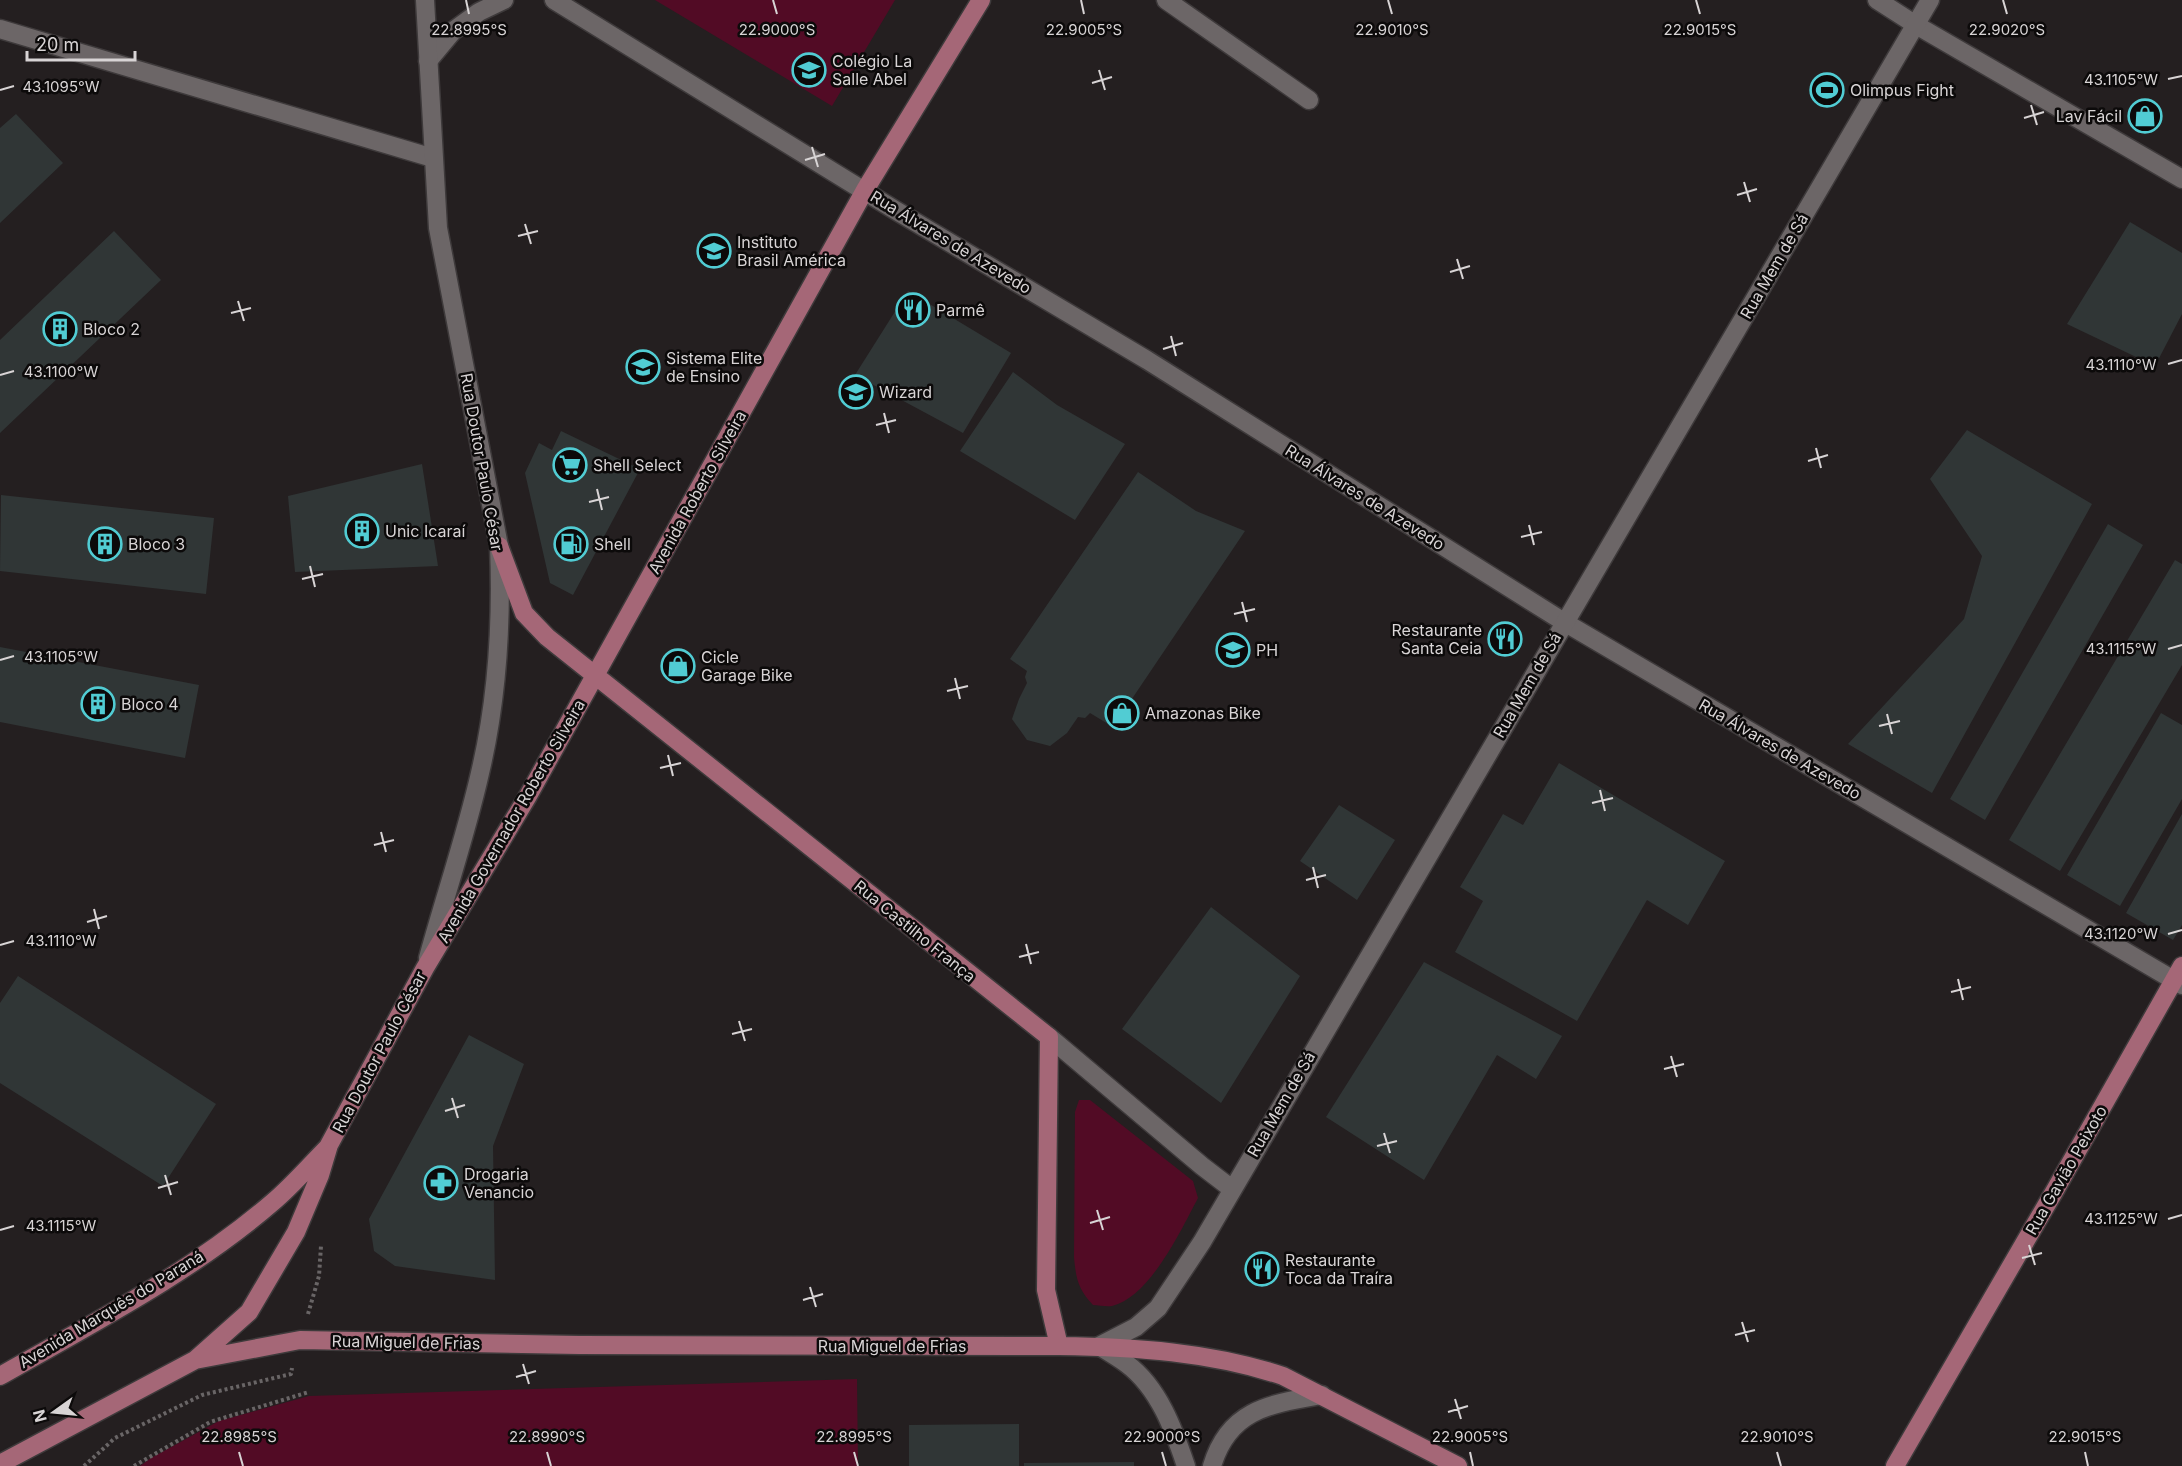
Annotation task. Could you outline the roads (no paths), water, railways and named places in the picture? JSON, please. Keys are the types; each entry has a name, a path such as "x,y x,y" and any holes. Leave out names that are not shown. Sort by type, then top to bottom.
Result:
{"main road":[{"name":"Rua Doutor Paulo César","path":"329,1145 425,968 481,772 498,641 501,599 499,546 438,228 425,0"},
{"path":"428,60 453,31 479,12 504,0"},
{"name":"Rua Álvares de Azevedo","path":"554,0 1157,366 1564,622 2179,977"},
{"name":"Avenida Roberto Silveira","path":"596,674 865,190 981,0"},
{"path":"1166,0 1309,100"},
{"path":"1877,0 1916,25 2182,179"},
{"name":"Rua Mem de Sá","path":"1099,1346 1136,1328 1158,1308 1202,1242 1930,0"},
{"path":"0,28 433,158"},
{"name":"Rua Castilho França","path":"499,546 524,613 547,637 1048,1037 1232,1189"},
{"name":"Avenida Governador Roberto Silveira","path":"425,968 528,796 596,674"},
{"name":"Rua Gavião Peixoto","path":"1895,1466 2179,977"},
{"path":"1048,1037 1046,1290 1059,1346"},
{"path":"0,1464 195,1360 249,1312 296,1232 320,1175 329,1145"},
{"name":"Avenida Marquês do Paraná","path":"0,1376 140,1296 209,1250 274,1202 329,1145"},
{"name":"Rua Miguel de Frias","path":"195,1360 300,1340 579,1345 1099,1346 1181,1354 1253,1366 1282,1376 1322,1395 1458,1466"},
{"path":"1099,1346 1129,1365 1150,1388 1168,1421 1186,1466"},
{"path":"1212,1466 1228,1431 1243,1417 1261,1408 1322,1395"}],"place":[{"name":"Colégio La Salle Abel","path":"809,70"},
{"name":"Olimpus Fight","path":"1827,90"},
{"name":"Lav Fácil","path":"2145,116"},
{"name":"Instituto Brasil América","path":"714,251"},
{"name":"Parmê","path":"913,310"},
{"name":"Bloco 2","path":"60,329"},
{"name":"Sistema Elite de Ensino","path":"643,367"},
{"name":"Wizard","path":"856,392"},
{"name":"Shell Select","path":"570,465"},
{"name":"Unic Icaraí","path":"362,531"},
{"name":"Bloco 3","path":"105,544"},
{"name":"Shell","path":"571,544"},
{"name":"Restaurante Santa Ceia","path":"1505,639"},
{"name":"PH","path":"1233,650"},
{"name":"Cicle Garage Bike","path":"678,666"},
{"name":"Bloco 4","path":"98,704"},
{"name":"Amazonas Bike","path":"1122,713"},
{"name":"Drogaria Venancio","path":"441,1183"},
{"name":"Restaurante Toca da Traíra","path":"1262,1269"}]}
